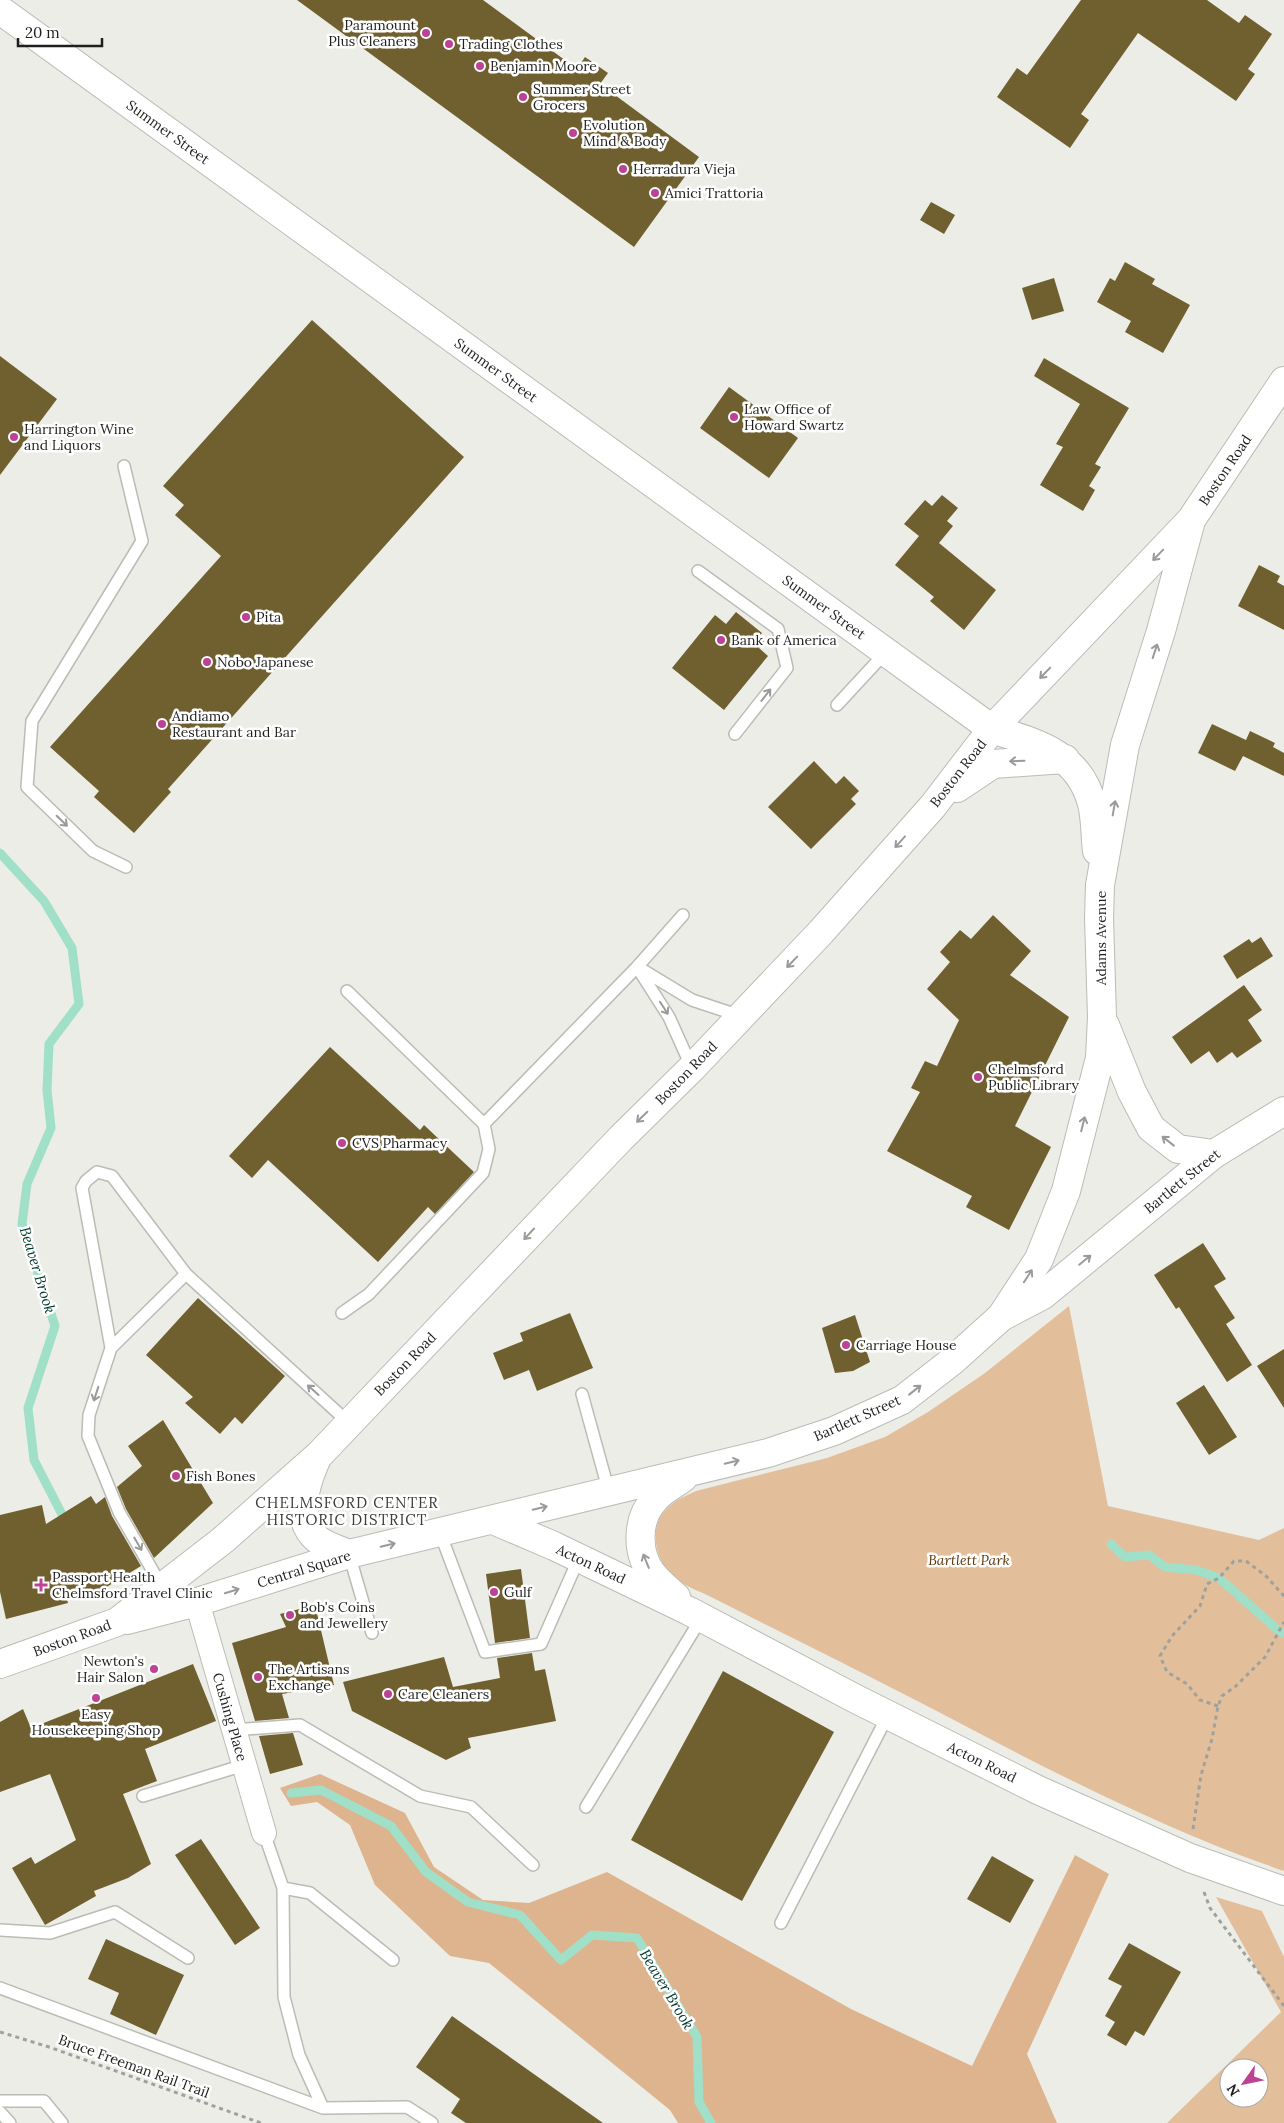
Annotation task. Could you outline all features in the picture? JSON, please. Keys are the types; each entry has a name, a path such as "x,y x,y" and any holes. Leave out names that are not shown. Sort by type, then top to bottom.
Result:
{"main road":[{"name":"Summer Street","path":"0,10 992,729 1045,746 1065,759 1081,777 1092,804 1100,884"},
{"name":"Boston Road","path":"0,1664 117,1622 223,1540 319,1455 621,1138 692,1068 821,932 933,806 992,729 1191,520 1284,381"},
{"name":"Adams Avenue","path":"1001,1317 1039,1260 1066,1191 1100,1058 1102,1017 1099,918 1100,884 1125,745 1161,632 1191,520"},
{"path":"933,806 981,770 993,764 1065,759"},
{"path":"1102,1017 1132,1092 1151,1128 1178,1149 1214,1154"},
{"name":"Bartlett Street","path":"493,1520 768,1453 834,1431 902,1400 951,1362 1001,1317 1043,1294 1214,1154 1284,1111"},
{"path":"319,1455 306,1482 303,1506 308,1527 318,1540 349,1554"},
{"name":"Acton Road","path":"696,1470 656,1497 648,1508 640,1534 646,1564 653,1574 696,1614"},
{"name":"Acton Road","path":"493,1520 579,1558 696,1614 888,1715 1038,1790 1190,1858 1284,1891"},
{"name":"Central Square","path":"117,1622 197,1602 349,1554 493,1520"}],"street":[{"name":"Cushing Place","path":"197,1602 264,1833"}],"lane":[{"path":"124,466 142,541 32,720 27,786 93,851 126,867"},
{"path":"698,571 778,629 788,668 735,734"},
{"path":"837,705 886,652"},
{"path":"484,1124 638,967 683,915"},
{"path":"638,967 692,1000 740,1016"},
{"path":"638,967 669,1017 692,1068"},
{"path":"342,1313 369,1294 483,1174 489,1149 484,1124 347,991"},
{"path":"111,1348 82,1188 86,1181 97,1172 112,1176 186,1274 348,1424"},
{"path":"162,1587 119,1512 88,1436 89,1415 111,1348 186,1274"},
{"path":"582,1394 608,1492"},
{"path":"440,1533 485,1652 541,1644 579,1558"},
{"path":"349,1554 372,1633"},
{"path":"586,1807 696,1614"},
{"path":"781,1924 888,1715"},
{"path":"234,1730 300,1725 420,1796 471,1807 534,1864"},
{"path":"142,1796 244,1765"},
{"path":"264,1833 283,1888 284,1997 299,2055 323,2108"},
{"path":"283,1888 310,1893 393,1960"},
{"path":"0,1930 50,1933 114,1912 188,1958"},
{"path":"0,1988 323,2108 407,2107 432,2123"},
{"path":"0,2101 44,2101 62,2123"},
{"path":"0,2112 10,2123"}],"path":[{"path":"1218,1706 1200,1700 1187,1684 1167,1672 1160,1656 1172,1636 1200,1606 1207,1584 1219,1578 1234,1561 1246,1561 1266,1576 1284,1596"},
{"path":"1284,1622 1264,1657 1236,1686 1222,1696 1218,1706 1212,1739 1201,1775 1190,1858 1210,1908 1284,2006"},
{"name":"Bruce Freeman Rail Trail","path":"0,2032 49,2047 261,2123"}],"green space":[{"name":"Bartlett Park","path":"1069,1306 1108,1506 1259,1540 1284,1528 1284,1871 1148,1817 1060,1775 876,1680 687,1586 668,1571 659,1556 656,1539 658,1522 669,1506 678,1500 696,1491 827,1458 885,1437 928,1412 985,1373"},
{"path":"1216,1897 1262,1911 1284,1957 1284,2123 1167,2123 1219,2072 1219,2108 1269,2108 1269,2058 1234,2058 1281,2012"}],"shaded area":[{"path":"320,1774 405,1813 434,1867 483,1900 529,1903 607,1872 851,2009 972,2066 1075,1855 1109,1874 1027,2054 1057,2123 678,2123 670,2110 489,1963 450,1956 375,1885 350,1825 317,1802 291,1806 280,1788"}],"building":[{"path":"297,0 483,0 577,69 585,57 608,73 600,84 699,157 634,247"},
{"path":"1081,0 1207,0 1239,23 1245,15 1272,34 1248,69 1255,74 1236,101 1138,33 1081,114 1089,120 1070,148 997,97 1017,68 1027,75"},
{"path":"931,202 955,215 944,234 920,220"},
{"path":"1125,262 1155,279 1152,284 1190,305 1163,353 1125,332 1131,321 1097,302 1110,278 1115,281"},
{"path":"1054,278 1064,311 1032,320 1022,288"},
{"path":"312,320 464,457 168,789 171,792 134,833 94,797 99,791 50,747 221,556 175,515 184,505 163,486"},
{"name":"Harrington Wine and Liquors","path":"0,356 57,399 0,475"},
{"path":"1044,358 1129,408 1095,464 1101,467 1089,486 1095,490 1083,511 1040,485 1063,447 1056,444 1080,404 1034,376"},
{"path":"729,387 798,438 769,478 700,428"},
{"path":"942,495 958,508 947,521 953,526 939,543 996,590 964,630 930,601 934,597 895,565 919,536 904,524 925,500 932,506"},
{"path":"1259,565 1280,576 1277,582 1284,586 1284,630 1238,606"},
{"path":"736,612 762,633 759,637 764,641 759,648 768,656 724,710 672,668 715,615 726,624"},
{"path":"1212,724 1246,740 1250,731 1275,743 1273,747 1284,753 1284,776 1243,756 1235,771 1198,753"},
{"path":"814,761 836,784 844,776 859,791 851,799 856,804 811,849 768,807"},
{"name":"Chelmsford Public Library","path":"993,915 1031,951 1010,975 1069,1017 1015,1126 1051,1147 1009,1230 966,1207 972,1196 887,1151 920,1092 911,1088 925,1061 937,1066 959,1020 927,989 950,962 940,952 960,930 971,939"},
{"path":"1261,937 1273,956 1237,979 1223,956 1249,939 1252,943"},
{"path":"1244,985 1262,1010 1248,1020 1262,1041 1237,1058 1232,1052 1217,1063 1209,1051 1191,1064 1172,1037"},
{"name":"CVS Pharmacy","path":"330,1047 420,1130 424,1125 474,1172 435,1214 428,1207 378,1262 268,1160 252,1178 229,1156"},
{"path":"1203,1243 1226,1279 1214,1286 1235,1318 1226,1324 1252,1365 1227,1382 1179,1307 1176,1309 1154,1275"},
{"path":"198,1298 285,1376 242,1424 235,1417 220,1434 185,1403 193,1397 146,1355"},
{"path":"570,1313 593,1368 537,1391 529,1370 504,1380 493,1353 523,1341 520,1333"},
{"name":"Carriage House","path":"855,1315 870,1362 853,1371 835,1373 822,1328"},
{"path":"1284,1349 1284,1408 1257,1366"},
{"path":"1204,1385 1237,1437 1209,1455 1176,1403"},
{"path":"163,1420 213,1503 154,1558 126,1509 117,1487 142,1466 128,1446"},
{"path":"91,1496 96,1504 105,1497 112,1516 141,1566 105,1588 66,1596 68,1603 6,1619 0,1592 0,1515 42,1505 46,1524"},
{"path":"521,1569 530,1638 495,1643 486,1574"},
{"path":"315,1605 334,1685 282,1694 289,1718 255,1721 232,1643 286,1627 280,1614"},
{"path":"532,1653 535,1671 545,1669 556,1721 468,1738 471,1748 446,1760 352,1711 343,1682 444,1657 453,1687 500,1678 497,1658"},
{"path":"193,1664 216,1721 145,1749 157,1781 123,1794 151,1864 128,1878 94,1891 96,1896 45,1925 12,1868 31,1857 35,1864 76,1840 50,1774 0,1792 0,1722 23,1709 31,1728"},
{"path":"723,1671 834,1732 742,1901 631,1840"},
{"path":"293,1733 303,1765 270,1774 259,1736"},
{"path":"201,1839 260,1928 235,1945 175,1855"},
{"path":"992,1856 1034,1880 1010,1923 967,1899"},
{"path":"106,1939 184,1975 156,2035 110,2014 119,1993 88,1979"},
{"path":"1129,1943 1181,1972 1144,2036 1135,2031 1126,2046 1107,2035 1115,2022 1105,2016 1122,1986 1108,1979"},
{"path":"452,2016 603,2123 466,2123 451,2113 460,2099 416,2067"}],"waterway":[{"name":"Beaver Brook","path":"0,853 44,901 72,948 79,1004 49,1044 47,1090 51,1128 27,1184 22,1224 55,1326 28,1408 34,1460 67,1524"},
{"path":"1111,1544 1125,1557 1149,1555 1165,1567 1196,1570 1219,1578 1279,1631 1284,1633"},
{"name":"Beaver Brook","path":"291,1793 321,1790 391,1826 426,1872 468,1902 520,1915 561,1960 592,1935 637,1938 697,2037 699,2102 711,2123"}],"place":[{"name":"Paramount Plus Cleaners","path":"426,33"},
{"name":"Trading Clothes","path":"449,44"},
{"name":"Benjamin Moore","path":"480,66"},
{"name":"Summer Street Grocers","path":"523,97"},
{"name":"Evolution Mind & Body","path":"573,133"},
{"name":"Herradura Vieja","path":"623,169"},
{"name":"Amici Trattoria","path":"655,193"},
{"name":"Law Office of Howard Swartz","path":"734,417"},
{"name":"Harrington Wine and Liquors","path":"14,437"},
{"name":"Pita","path":"246,617"},
{"name":"Bank of America","path":"721,640"},
{"name":"Nobo Japanese","path":"207,662"},
{"name":"Andiamo Restaurant and Bar","path":"162,724"},
{"name":"Chelmsford Public Library","path":"978,1077"},
{"name":"CVS Pharmacy","path":"342,1143"},
{"name":"Carriage House","path":"846,1345"},
{"name":"Fish Bones","path":"176,1476"},
{"name":"Passport Health Chelmsford Travel Clinic","path":"41,1585"},
{"name":"Gulf","path":"494,1592"},
{"name":"Bob's Coins and Jewellery","path":"290,1615"},
{"name":"Newton's Hair Salon","path":"154,1669"},
{"name":"The Artisans Exchange","path":"258,1677"},
{"name":"Care Cleaners","path":"388,1694"},
{"name":"Easy Housekeeping Shop","path":"96,1698"}],"district":[{"name":"CHELMSFORD CENTER HISTORIC DISTRICT","path":"347,1510"}]}
